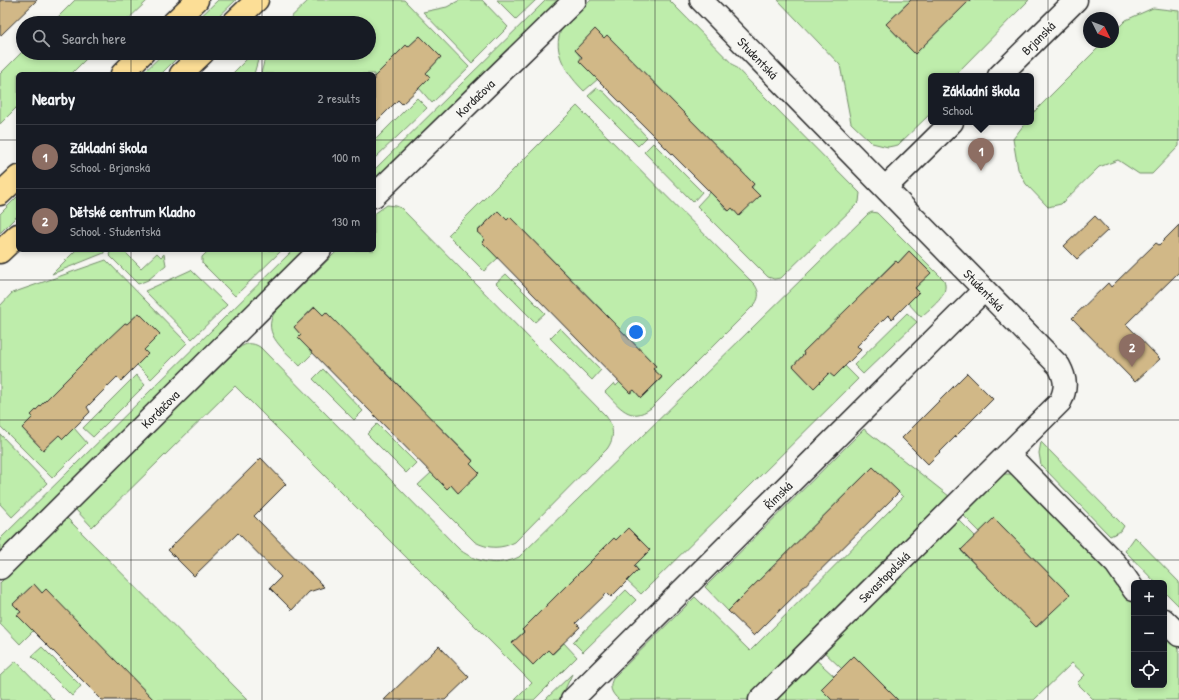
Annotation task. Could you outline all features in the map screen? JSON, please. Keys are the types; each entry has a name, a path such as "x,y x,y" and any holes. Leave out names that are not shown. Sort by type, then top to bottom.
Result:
{"main road":[{"path":"180,16 197,0"},
{"path":"240,16 257,0"},
{"path":"124,72 136,60"},
{"path":"183,72 196,60"},
{"path":"0,194 16,178"},
{"path":"0,252 16,236"}],"street":[{"name":"Kordačova","path":"376,194 575,0"},
{"name":"Studentská","path":"701,0 1059,366 1065,378 1066,391 1060,402 1008,454"},
{"name":"Brjanská","path":"1002,73 1076,0"},
{"path":"885,188 949,125"},
{"name":"Kordačova","path":"0,568 318,252"},
{"name":"Římská","path":"572,700 984,290"},
{"path":"1008,454 1116,564 1131,586"},
{"name":"Sevastopolská","path":"760,700 1008,454"},
{"path":"1167,623 1179,635"}],"green space":[{"path":"75,0 148,0 131,16 59,16"},
{"path":"218,0 236,0 219,16 201,16"},
{"path":"309,0 404,0 469,67 432,103 419,88 426,73 441,57 420,36 408,47 406,45 376,75 376,72 261,72 264,60 376,60 376,16 292,16"},
{"path":"460,0 482,0 508,27 472,63 423,12 447,7"},
{"path":"497,0 536,0 516,19"},
{"path":"546,0 559,0 376,181 376,168"},
{"path":"591,0 669,0 860,193 859,202 781,278 774,279 768,277 697,206 710,192 728,211 732,208 739,215 754,184 607,35 604,38 595,30 575,50 598,79 584,91 567,71 558,46 562,28"},
{"path":"778,0 911,0 886,24 915,54 970,0 1029,0 957,73 928,73 928,116 898,145 888,147 872,143 851,123 840,65"},
{"path":"1153,8 1179,11 1179,146 1152,174 1139,174 1118,160 1099,167 1061,204 1048,207 1026,184 1018,169 1013,139 1024,125 1034,125 1034,112 1098,48 1119,48 1119,27 1126,20"},
{"path":"16,58 16,60 85,60 73,72 16,72 16,108 0,124 0,74"},
{"path":"157,60 175,60 163,72 144,72"},
{"path":"246,60 258,60 255,72 234,72"},
{"path":"597,88 604,92 647,137 638,146 588,96"},
{"path":"417,98 427,108 376,157 376,139"},
{"path":"577,106 755,285 758,292 758,299 755,304 651,408 637,414 631,414 625,411 605,392 614,383 616,386 620,382 630,393 634,390 641,398 662,378 653,369 656,366 618,327 615,330 599,314 602,310 510,217 507,220 498,211 477,231 485,239 482,242 498,258 484,271 448,235"},
{"path":"653,143 702,192 693,202 644,152"},
{"path":"16,198 16,217 0,233 0,214"},
{"path":"387,205 401,208 606,416 611,424 612,437 610,445 607,449 515,542 500,547 490,547 475,542 418,485 432,472 448,488 451,485 458,493 479,473 470,464 473,460 435,422 432,425 416,409 419,406 381,367 314,307 294,327 301,335 298,338 313,353 300,366 282,348 273,335 271,320 275,312 336,252 376,252 376,213"},
{"path":"872,212 877,213 944,280 945,286 942,296 921,317 908,303 919,292 915,288 930,272 909,251 898,263 895,261 861,295 862,297 840,320 838,318 803,352 804,354 793,366 814,388 829,373 845,366 858,379 641,594 627,581 638,570 614,538 522,630 524,632 512,643 533,665 548,650 553,654 564,643 577,657 534,700 515,700 532,683 235,386 92,527 75,509 239,348 247,344 252,344 260,347 460,550 481,561 496,563 511,560 519,557 868,214"},
{"path":"74,252 104,252 104,253 52,274"},
{"path":"110,252 125,252 141,268 157,253 161,257 164,254 166,265 148,280 138,284 109,255"},
{"path":"207,252 280,252 235,296 202,263 202,257"},
{"path":"291,252 304,252 0,552 0,539"},
{"path":"106,260 187,343 151,379 137,365 148,354 144,350 160,334 139,313 127,324 125,323 22,428 43,450 59,435 63,439 74,428 87,443 52,478 0,426 0,306 12,293"},
{"path":"191,270 227,305 192,339 145,291"},
{"path":"506,274 545,313 535,322 496,283"},
{"path":"907,313 917,322 863,374 854,365"},
{"path":"560,328 601,370 592,380 550,338"},
{"path":"323,369 363,411 354,420 313,379"},
{"path":"136,375 145,385 93,437 83,428"},
{"path":"377,424 416,463 406,473 367,434"},
{"path":"864,429 954,500 928,519 775,668 780,673 752,700 619,700 611,689 611,683 614,677 695,597 750,651 903,497 873,467 728,611 705,587"},
{"path":"0,434 47,483 12,517 0,504"},
{"path":"1041,442 1124,526 1121,531 1110,536 1041,465 1039,453"},
{"path":"1016,474 1107,561 1125,593 1131,599 1131,688 1167,688 1167,636 1179,648 1179,700 1094,700 1077,683 1085,675 1072,663 1034,700 898,700 854,656 842,669 820,648 955,516 975,536 961,551 1037,627 1069,594 994,518 980,532 959,511 998,475"},
{"path":"66,517 248,700 154,700 45,590 42,593 34,584 13,604 21,612 17,615 33,631 20,644 0,623 0,583"},
{"path":"1135,537 1179,582 1179,606 1167,594 1167,580 1153,580 1125,551"},
{"path":"626,590 636,600 583,652 573,642"},
{"path":"42,647 81,686 72,696 32,656"},
{"path":"812,656 834,676 832,700 768,700"},
{"path":"16,661 54,700 0,700 0,676"},
{"path":"572,674 562,696 558,700 545,700"}],"building":[{"path":"0,0 37,0 21,16 16,16 16,20 0,36"},
{"path":"911,0 970,0 915,54 886,24"},
{"path":"595,29 604,38 607,35 754,184 751,187 760,196 739,216 732,208 729,211 579,61 582,57 575,50"},
{"path":"420,36 441,57 426,73 430,77 419,88 402,104 398,100 376,122 376,75 406,45 408,47"},
{"path":"498,211 507,220 510,217 656,366 653,369 662,377 641,398 634,390 630,393 482,242 485,239 477,232"},
{"path":"1095,216 1108,230 1077,259 1064,246"},
{"path":"1179,225 1179,272 1126,324 1160,359 1135,382 1072,318 1108,283 1111,287 1156,243 1159,245"},
{"path":"909,251 931,273 915,288 919,292 892,319 888,315 857,346 861,350 834,377 829,373 814,388 793,366 804,354 803,352 896,261 898,263"},
{"path":"315,307 323,315 326,312 473,461 470,464 479,473 458,493 451,485 447,489 298,338 301,335 294,327"},
{"path":"139,313 160,334 144,350 148,354 121,381 117,377 87,407 90,412 63,439 59,435 43,450 22,428 33,417 31,415 125,323 127,324"},
{"path":"967,373 993,399 928,464 902,438"},
{"path":"261,458 286,484 254,516 324,587 309,592 292,610 270,588 281,577 238,533 194,576 168,550"},
{"path":"873,467 899,492 754,636 728,611"},
{"path":"994,518 1070,595 1036,627 961,550"},
{"path":"628,528 650,550 634,566 638,570 611,597 607,593 576,623 580,627 552,654 548,650 533,665 512,643 524,632 522,630 614,538 616,540"},
{"path":"34,584 42,593 46,589 154,700 102,700 17,615 21,612 13,604"},
{"path":"439,646 469,677 445,700 384,700"},
{"path":"854,656 898,700 832,700 821,689"}],"place":[{"name":"Základní škola","path":"981,171"},
{"name":"Dětské centrum Kladno","path":"1132,367"}]}
